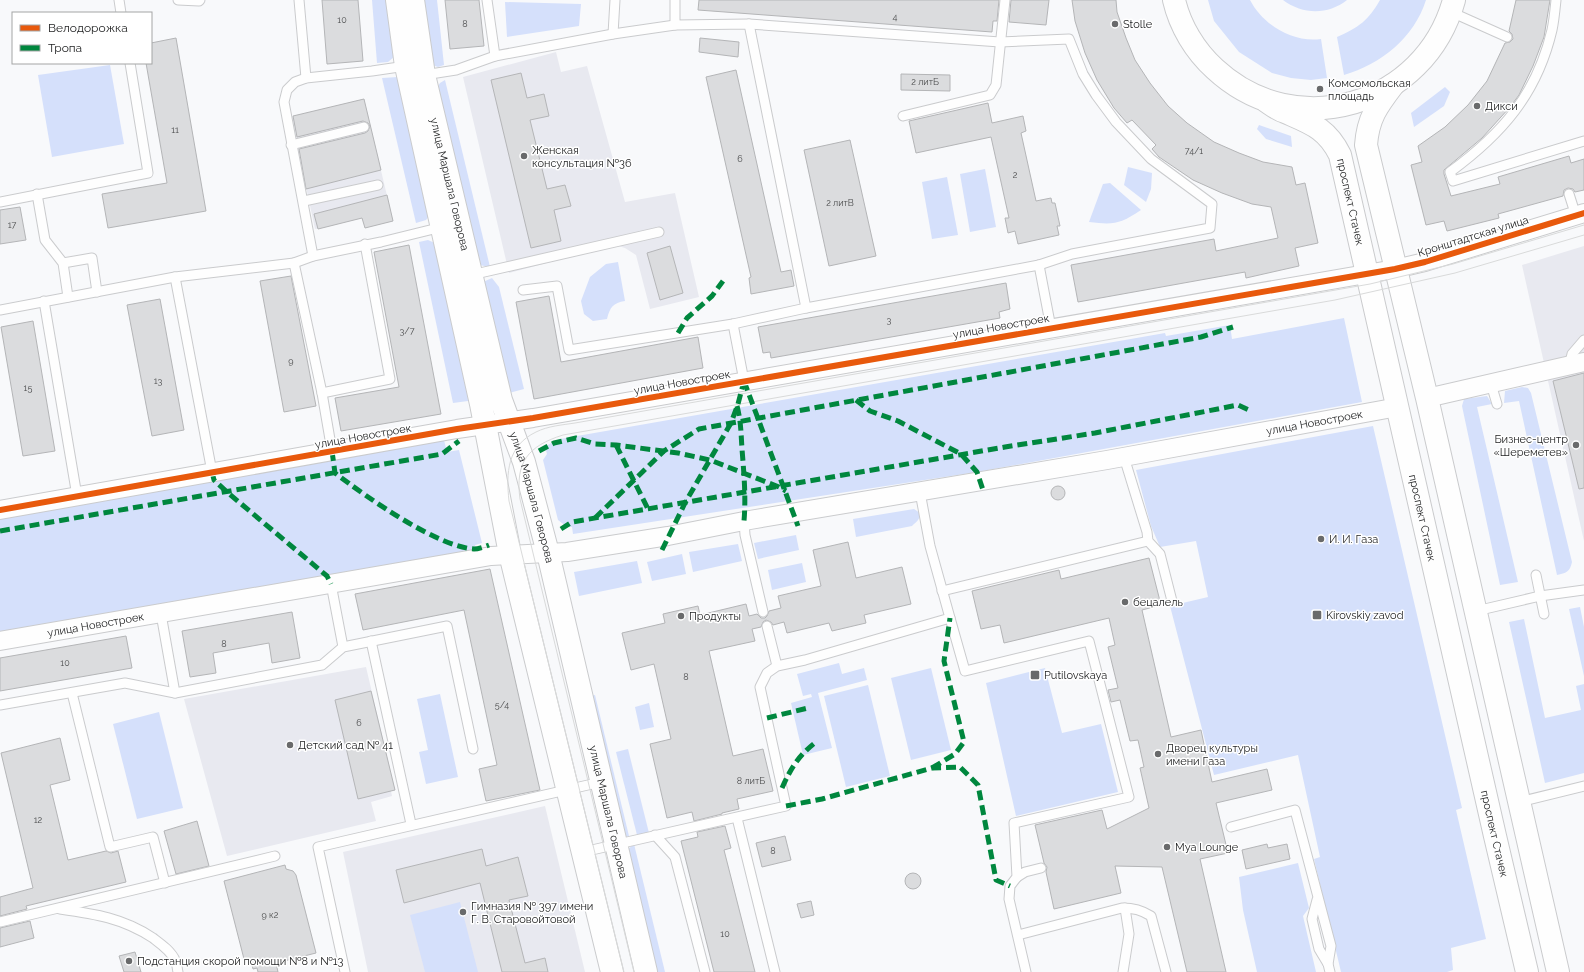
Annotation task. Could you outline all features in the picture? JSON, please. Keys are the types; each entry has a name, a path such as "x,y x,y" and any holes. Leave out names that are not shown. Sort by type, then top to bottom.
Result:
{"main road":[{"name":"улица Маршала Говорова","path":"397,0 471,275 501,400 524,462 548,553 646,972"},
{"name":"улица Маршала Говорова","path":"413,0 415,71 442,227 485,425 510,554 612,972"},
{"path":"1174,0 1182,25 1190,39 1209,64 1236,86 1266,101 1309,109 1331,108 1353,104 1374,96 1393,85 1412,71 1428,53 1441,33 1452,6"},
{"path":"1393,85 1372,115 1367,130 1366,145 1426,398 1558,972"},
{"name":"проспект Стачек","path":"1266,101 1283,112 1310,122 1323,131 1334,142 1340,155 1527,972"}],"street":[{"name":"Кронштадтская улица","path":"1368,274 1425,262 1580,215"},
{"name":"улица Новостроек","path":"0,510 332,451 510,422 1368,274"},
{"path":"1426,398 1491,384 1528,370 1576,364"},
{"name":"улица Новостроек","path":"0,641 491,556 548,553 668,536 744,521 1124,457 1398,406"}],"lane":[{"path":"119,0 121,12"},
{"path":"178,0 200,0"},
{"path":"299,0 306,78"},
{"path":"487,0 495,56"},
{"path":"613,34 615,0"},
{"path":"675,24 676,0"},
{"path":"903,116 990,95 996,85 1005,0"},
{"path":"1556,0 1552,31 1542,51 1538,72 1522,102 1500,131 1472,156 1450,172 1453,181 1584,141"},
{"path":"1452,6 1507,37"},
{"path":"313,256 304,201 291,145 284,102 287,90 295,82 306,78 372,72 456,70 495,56 675,24 749,24 1000,42 1069,39 1083,74 1096,96 1116,122 1151,159 1212,204 1210,228 1072,254 1040,265 806,308 733,324 569,350 557,286 523,290"},
{"path":"749,24 806,308"},
{"path":"0,202 148,173 130,64"},
{"path":"291,145 364,127"},
{"path":"1555,150 1558,159"},
{"path":"304,201 378,185"},
{"path":"37,194 45,240 63,263 68,297"},
{"path":"1569,194 1580,215"},
{"path":"0,310 175,277 294,263 313,256 381,242 442,227"},
{"path":"471,275 658,232"},
{"path":"322,393 390,379 366,244"},
{"path":"63,263 92,258 97,292"},
{"path":"294,263 322,393 332,451"},
{"path":"1040,265 1051,328"},
{"path":"175,277 212,472"},
{"path":"44,302 77,496"},
{"path":"733,324 744,381"},
{"path":"1576,364 1572,354 1584,340"},
{"path":"1491,384 1497,404"},
{"path":"1124,457 1147,532 1148,541 1160,554 1172,601"},
{"path":"920,492 927,535 965,671 1089,641 1129,797 1014,823 1017,877"},
{"path":"744,521 745,535 763,612"},
{"path":"942,591 1148,541"},
{"path":"1536,575 1544,614"},
{"path":"331,584 343,647"},
{"path":"1474,611 1540,596 1584,590"},
{"path":"161,614 175,693"},
{"path":"582,852 786,806 760,687 767,673 777,666 806,660 950,618"},
{"path":"0,705 125,684 175,693 322,665 343,647 447,626 473,749"},
{"path":"767,626 777,666"},
{"path":"371,641 411,824"},
{"path":"72,693 110,847 153,837 165,883"},
{"path":"346,972 318,847 411,824 601,782"},
{"path":"1518,802 1584,786"},
{"path":"1231,827 1295,810 1331,946 1329,968"},
{"path":"737,818 775,972"},
{"path":"656,835 675,858 705,972"},
{"path":"0,922 275,856"},
{"path":"1026,972 1009,899 1010,886 1017,877 1025,872 1041,868"},
{"path":"55,908 102,916 123,922 142,931 168,950 175,960 178,972"},
{"path":"1018,935 1125,908 1142,910 1151,916 1166,972"},
{"path":"1123,972 1129,934 1125,908"}],"shaded area":[{"path":"372,0 389,0 394,57 388,62 377,63"},
{"path":"423,0 437,0 444,65 438,67 432,65"},
{"path":"1208,0 1250,0 1263,17 1280,30 1300,38 1321,39 1327,78 1311,80 1291,78 1272,73 1239,52 1214,21"},
{"path":"1283,0 1347,0 1340,5 1324,11 1307,11 1291,5"},
{"path":"1380,0 1426,0 1421,14 1405,38 1394,48 1371,64 1344,75 1337,37 1362,23"},
{"path":"505,2 581,4 579,26 507,37"},
{"path":"556,52 561,72 587,66 625,202 675,193 699,297 650,309 636,255 625,248 615,245 509,273 463,77"},
{"path":"110,65 124,144 52,157 38,75"},
{"path":"398,77 430,215 426,220 416,223 382,78"},
{"path":"445,80 490,267 479,265 437,88 440,83"},
{"path":"1445,87 1450,92 1444,106 1414,127 1411,113"},
{"path":"364,99 393,221 365,228 362,218 315,229 291,117"},
{"path":"1259,125 1291,136 1292,147 1266,139 1257,129"},
{"path":"1128,167 1152,173 1151,189 1146,202 1124,185"},
{"path":"985,169 996,227 970,232 960,174"},
{"path":"947,177 958,235 932,239 922,182"},
{"path":"1110,183 1141,210 1122,221 1111,223 1089,222 1103,184"},
{"path":"428,240 437,244 465,361 468,401 453,403 419,242"},
{"path":"1584,246 1584,541 1522,265"},
{"path":"618,262 625,301 613,306 609,311 607,319 593,321 584,314 581,301 590,277 606,264"},
{"path":"492,278 499,287 524,389 509,393 483,282"},
{"path":"1344,318 1362,402 977,472 573,534 572,527 567,527 558,520 543,460 547,454 545,447 560,439 1165,333 1166,336 1230,325 1232,339"},
{"path":"1522,387 1528,388 1531,393 1572,562 1567,572 1563,574 1557,575 1519,401 1504,403 1505,391"},
{"path":"1487,396 1492,404 1477,407 1518,582 1500,585 1462,406 1464,399"},
{"path":"1373,426 1462,808 1456,810 1486,939 1451,948 1453,970 1447,972 1341,972 1314,859 1320,857 1298,755 1214,775 1170,606 1208,597 1196,541 1160,547 1151,526 1136,470"},
{"path":"444,440 447,452 459,450 482,543 475,545 476,552 0,634 0,517"},
{"path":"914,509 920,513 920,515 918,521 912,526 856,537 853,519"},
{"path":"796,535 799,550 758,559 754,543"},
{"path":"738,544 742,561 693,572 689,552"},
{"path":"682,554 686,574 652,581 647,562"},
{"path":"637,561 642,583 579,596 574,572"},
{"path":"802,563 806,582 772,590 768,570"},
{"path":"1580,607 1584,627 1584,676 1569,609"},
{"path":"1524,619 1545,718 1581,710 1576,686 1584,684 1584,773 1545,783 1509,622"},
{"path":"839,663 842,674 864,668 867,680 818,693 832,748 803,755 791,703 812,697 811,694 803,696 797,674"},
{"name":"Детский сад № 41","path":"366,667 395,790 391,791 392,796 371,802 376,821 227,856 184,699"},
{"path":"931,668 951,750 911,760 891,678"},
{"path":"1045,668 1062,733 1101,724 1118,792 1016,816 986,683"},
{"path":"868,685 890,776 846,787 824,696"},
{"path":"440,694 458,777 426,784 419,752 428,750 417,699"},
{"path":"595,695 629,836 621,838 587,697"},
{"path":"649,703 654,727 640,730 635,707"},
{"path":"159,712 183,808 137,819 113,724"},
{"path":"628,749 649,833 637,835 616,752"},
{"name":"Гимназия № 397 имени Г. В. Старовойтовой","path":"545,806 585,972 368,972 343,852"},
{"path":"634,844 665,972 656,972 627,850"},
{"path":"1298,863 1309,908 1303,916 1316,972 1257,972 1243,910 1239,877"},
{"path":"460,902 478,972 425,972 410,915"}],"building":[{"path":"322,0 358,0 363,61 327,64"},
{"path":"445,0 479,0 484,46 450,49"},
{"path":"699,0 999,0 997,21 993,21 992,32 698,10"},
{"path":"1011,0 1049,0 1046,25 1009,22"},
{"path":"1072,0 1116,0 1117,12 1135,60 1150,83 1168,106 1187,123 1214,142 1239,153 1263,162 1292,167 1296,185 1305,183 1318,243 1295,248 1299,266 1246,278 1245,272 1078,302 1071,265 1214,239 1216,251 1278,238 1271,207 1252,204 1193,180 1159,157 1152,149 1156,145 1132,120 1127,123 1114,108 1097,80 1085,53 1075,21"},
{"path":"1516,0 1550,0 1544,37 1533,66 1519,95 1510,107 1482,138 1444,170 1451,196 1500,184 1498,177 1569,156 1571,163 1584,159 1584,190 1575,192 1573,189 1568,188 1564,190 1563,196 1498,214 1499,218 1447,231 1444,221 1426,225 1411,165 1422,162 1418,146 1445,127 1468,105 1487,81 1505,43 1510,42 1513,39 1512,34 1509,31"},
{"path":"176,38 206,211 108,228 102,194 167,183 146,64 152,64 152,43"},
{"path":"700,38 739,42 738,57 699,52"},
{"path":"736,70 781,272 791,270 794,286 751,294 749,278 751,277 706,77"},
{"name":"Женская консультация №36","path":"521,73 527,98 544,94 549,116 530,120 547,189 565,185 571,206 554,210 561,241 531,248 491,80"},
{"path":"901,74 950,75 950,91 901,90"},
{"path":"364,99 381,170 306,189 299,149 365,133 368,131 370,126 368,123 363,121 297,137 293,116"},
{"path":"988,103 992,123 1023,116 1026,131 1021,133 1036,201 1051,198 1052,203 1055,203 1060,226 1057,226 1059,235 1018,244 1015,231 1008,233 1005,218 1009,218 991,137 916,153 909,121"},
{"path":"850,140 876,256 829,266 804,150"},
{"path":"387,195 393,221 365,228 362,218 318,229 314,214"},
{"path":"20,207 26,240 0,244 0,210"},
{"path":"409,245 441,414 341,431 335,398 399,387 374,252"},
{"path":"670,246 683,293 660,300 647,253"},
{"path":"291,276 316,406 284,412 260,281"},
{"path":"1006,283 1010,309 999,312 1000,318 771,358 770,352 763,353 758,327"},
{"path":"549,296 561,362 698,337 703,368 534,399 516,302"},
{"path":"160,299 184,430 152,436 127,305"},
{"path":"33,321 55,451 23,456 1,327"},
{"name":"Бизнес-центр «Шереметев»","path":"1584,373 1584,488 1579,489 1553,381"},
{"path":"1058,486 1063,488 1065,493 1063,498 1058,500 1053,498 1051,493 1053,488"},
{"path":"848,542 856,578 902,567 911,604 864,615 866,623 832,631 829,623 787,633 784,622 773,625 771,622 766,620 763,622 761,627 752,629 755,641 709,651 733,756 763,749 773,791 737,799 739,809 722,814 694,821 692,812 667,818 650,744 671,739 654,664 631,670 622,633 665,623 663,614 698,606 700,615 746,604 749,616 757,614 761,618 765,618 769,611 781,608 778,596 821,586 813,550"},
{"name":"Дворец культуры имени Газа","path":"1149,558 1161,605 1142,610 1171,737 1201,730 1212,782 1267,769 1272,790 1216,803 1228,853 1200,859 1226,972 1187,972 1162,867 1115,866 1121,893 1054,909 1046,872 1047,867 1044,863 1035,825 1102,810 1107,829 1149,808 1140,768 1144,767 1138,740 1130,741 1120,700 1111,702 1108,690 1118,688 1108,647 1115,645 1109,618 1004,643 1000,625 981,629 972,591 1059,570 1061,579"},
{"path":"490,569 540,790 486,801 479,769 497,765 464,610 363,630 355,594"},
{"path":"292,612 300,658 272,663 269,643 213,653 216,673 190,677 182,631"},
{"path":"126,636 132,668 0,691 0,658"},
{"path":"371,691 395,790 358,799 335,700"},
{"path":"60,738 70,780 50,785 68,860 106,851 111,853 118,851 126,882 26,906 27,909 0,916 0,897 33,888 1,753"},
{"path":"197,821 209,866 176,874 164,831"},
{"path":"725,826 731,848 724,850 755,972 714,972 681,841 698,837 697,832"},
{"path":"785,836 791,860 762,867 756,843"},
{"path":"1267,844 1268,848 1287,844 1290,859 1246,869 1242,850"},
{"path":"482,849 486,866 518,857 528,896 509,900 525,963 545,958 548,972 502,972 480,883 404,903 396,870"},
{"path":"285,865 286,869 293,871 296,875 316,953 276,963 278,972 258,972 257,968 253,969 252,965 244,959 224,881"},
{"path":"913,873 920,878 921,881 916,888 913,889 906,884 905,881 910,874"},
{"path":"811,901 814,915 801,918 797,904"},
{"path":"30,921 34,938 0,947 0,928"},
{"name":"Подстанция скорой помощи №8 и №13","path":"135,952 141,972 124,972 119,956"}],"tram line":[{"path":"624,972 509,501 508,480 510,461 519,445 526,438 545,428 555,426 1370,284 1453,264 1584,225"},
{"path":"634,972 520,499 519,486 522,465 526,457 533,450 541,444 563,435 1335,300 1455,273 1584,235"}],"marked path":[{"path":"678,333 687,318 712,296 723,281"},
{"path":"595,518 664,451 699,429 1201,337 1233,327"},
{"path":"744,381 798,526"},
{"path":"662,550 685,503 731,423 744,381"},
{"path":"856,400 870,411 898,421 961,454 977,472 983,490"},
{"path":"561,529 572,522 1005,447 1095,433 1238,405 1249,410"},
{"path":"737,406 741,428 744,476 744,521"},
{"path":"539,451 554,443 576,438 595,444 616,445 678,453 710,460 786,491"},
{"path":"0,531 442,454 459,441"},
{"path":"616,445 648,509"},
{"path":"332,451 335,473 382,507 402,519 441,540 459,546 474,549 489,545"},
{"path":"212,472 214,480 327,576 331,584"},
{"path":"932,768 955,754 964,742 944,661 950,618"},
{"path":"767,718 808,708"},
{"path":"782,788 789,774 804,752 816,742"},
{"path":"786,806 822,799 932,768 960,767 978,785 996,880 1010,886"}],"cycle path":[{"path":"0,510 457,429 533,418 1395,269 1425,262 1584,213"}],"place":[{"name":"Stolle","path":"1115,24"},
{"name":"Комсомольская площадь","path":"1320,89"},
{"name":"Дикси","path":"1477,106"},
{"name":"Женская консультация №36","path":"524,156"},
{"name":"Бизнес-центр «Шереметев»","path":"1576,445"},
{"name":"И. И. Газа","path":"1321,539"},
{"name":"бецалель","path":"1125,602"},
{"name":"Kirovskiy zavod","path":"1317,615"},
{"name":"Продукты","path":"681,616"},
{"name":"Putilovskaya","path":"1035,675"},
{"name":"Детский сад № 41","path":"290,745"},
{"name":"Дворец культуры имени Газа","path":"1158,754"},
{"name":"Mya Lounge","path":"1167,847"},
{"name":"Гимназия № 397 имени Г. В. Старовойтовой","path":"463,912"},
{"name":"Подстанция скорой помощи №8 и №13","path":"129,961"}]}
